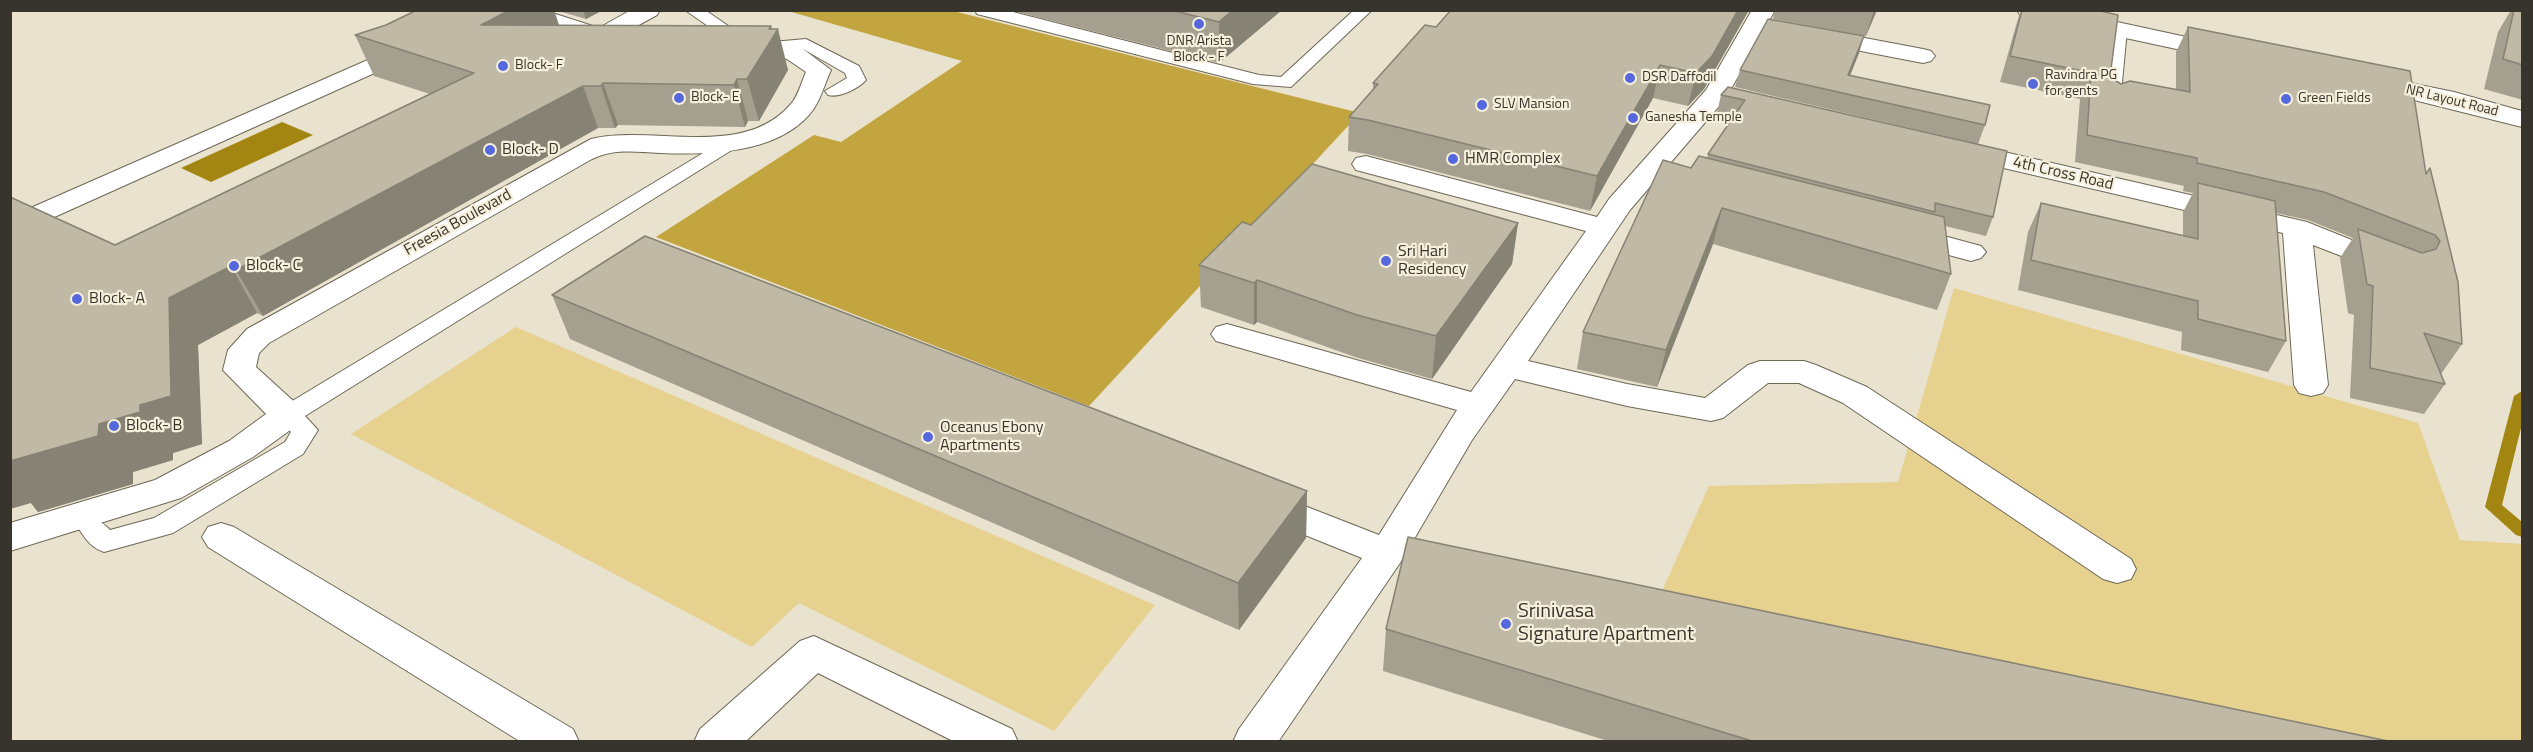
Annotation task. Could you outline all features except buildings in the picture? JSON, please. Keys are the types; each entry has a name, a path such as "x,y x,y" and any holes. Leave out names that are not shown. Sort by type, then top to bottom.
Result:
{"street":[{"path":"518,10 601,36 640,25"},
{"path":"2028,10 2245,56"},
{"path":"1254,741 1387,553 1458,434 1603,227 1619,205 1664,172 1729,95 1775,24 1923,56"},
{"path":"10,228 437,36"},
{"name":"Freesia Boulevard","path":"288,415 239,370 244,350 258,336 600,145 728,144 775,128 799,110 819,70 795,54 734,36 688,40"},
{"name":"NR Layout Road","path":"2346,77 2454,100 2523,119"},
{"name":"4th Cross Road","path":"1938,144 2297,228 2404,271"},
{"path":"1366,164 1603,227"},
{"path":"1880,228 1971,252"},
{"path":"2297,228 2311,386"},
{"path":"1227,334 1478,405"},
{"path":"1507,366 1627,395 1711,410 1760,372 1804,372 1855,395 2117,569"},
{"path":"10,537 168,489 241,449 288,415"},
{"path":"1235,493 1387,553"},
{"path":"221,537 558,741"},
{"path":"715,741 814,652 997,741"}],"lane":[{"path":"693,10 734,36"},
{"path":"983,10 1259,80 1285,83 1364,10"},
{"path":"2111,103 2119,30"},
{"path":"772,47 806,44 853,70 856,80 834,91"},
{"path":"93,529 104,542 163,526 294,448 305,430 288,415 728,144"}],"shaded area":[{"path":"788,11 953,11 1360,113 1089,406 656,237 814,135 841,142 962,61"},
{"path":"282,122 313,135 211,182 181,168"},
{"path":"1954,288 2418,423 2460,540 2522,544 2522,741 2182,741 1646,627 1709,486 1898,482"},
{"path":"516,327 1155,605 1054,731 799,603 752,647 351,434"}],"waterway":[{"path":"2522,396 2493,507 2522,531"}],"place":[{"name":"DNR Arista Block - F","path":"1199,24"},
{"name":"Block- F","path":"503,66"},
{"name":"DSR Daffodil","path":"1630,78"},
{"name":"Ravindra PG for gents","path":"2033,84"},
{"name":"Block- E","path":"679,98"},
{"name":"Green Fields","path":"2286,99"},
{"name":"SLV Mansion","path":"1482,105"},
{"name":"Ganesha Temple","path":"1633,118"},
{"name":"Block- D","path":"490,150"},
{"name":"HMR Complex","path":"1453,159"},
{"name":"Sri Hari Residency","path":"1386,261"},
{"name":"Block- C","path":"234,266"},
{"name":"Block- A","path":"77,299"},
{"name":"Block- B","path":"114,426"},
{"name":"Oceanus Ebony Apartments","path":"928,437"},
{"name":"Srinivasa Signature Apartment","path":"1506,624"}]}
